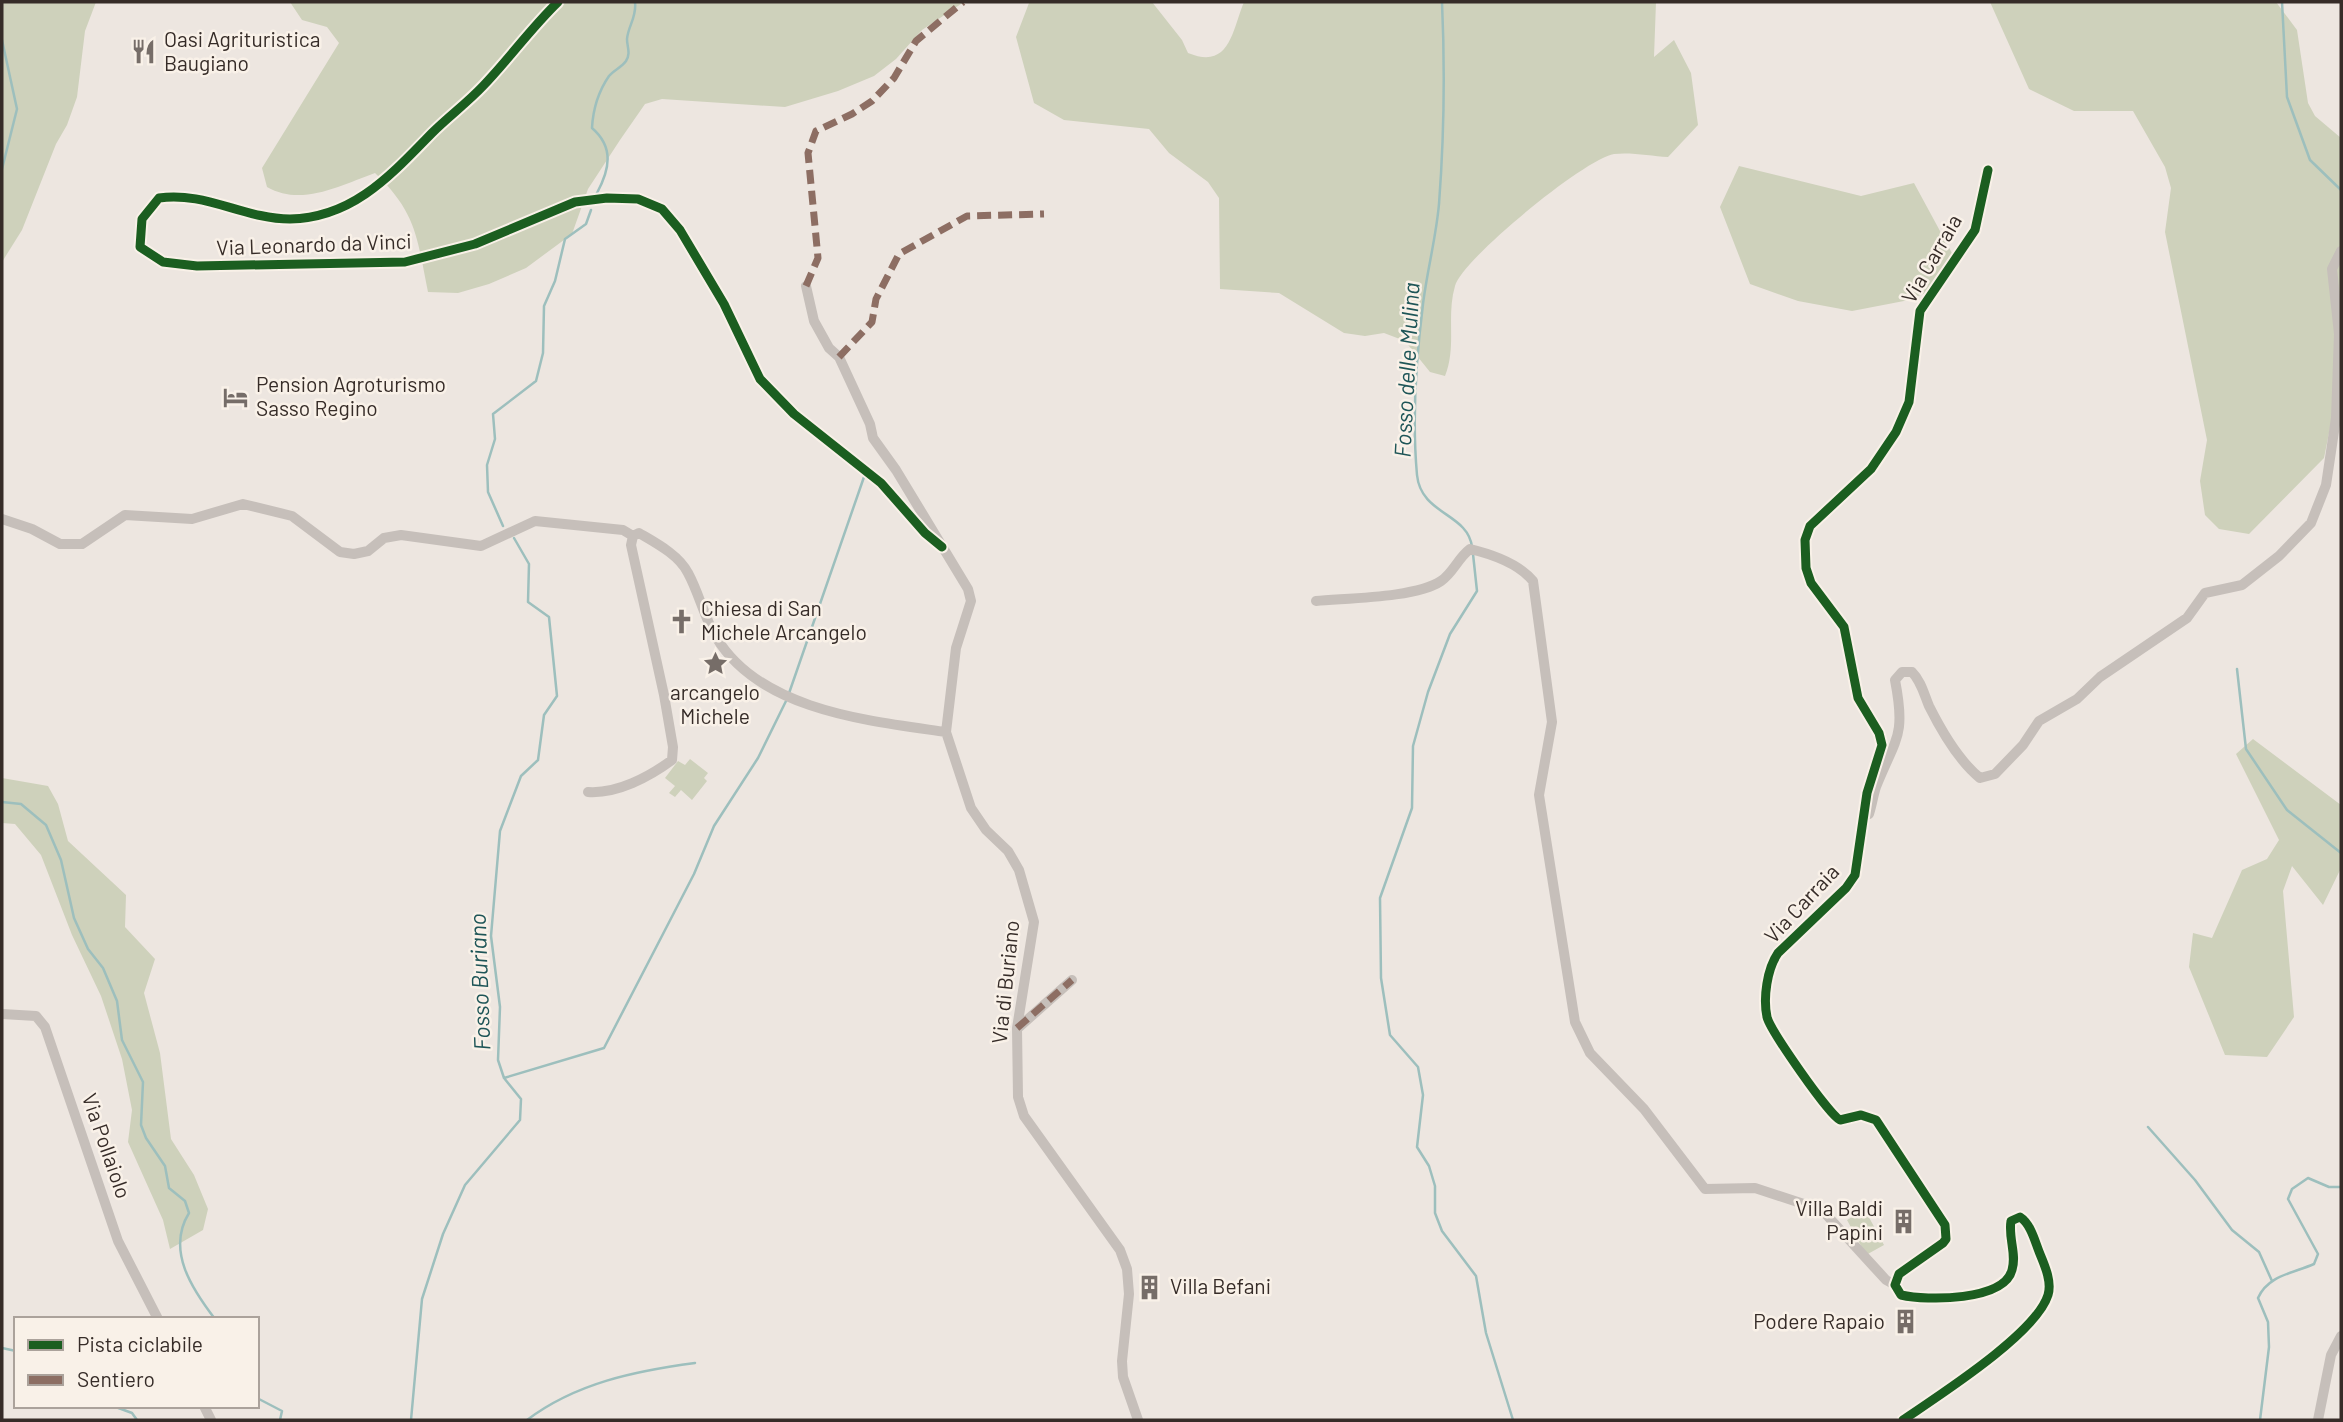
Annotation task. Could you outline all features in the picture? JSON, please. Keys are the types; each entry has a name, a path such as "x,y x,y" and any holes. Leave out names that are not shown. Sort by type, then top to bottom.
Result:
{"street":[{"name":"Via Leonardo da Vinci","path":"558,2 483,87 392,174 351,205 321,216 288,219 244,211 182,194 159,198 142,219 139,247 163,262 197,266 405,262 475,244 575,202 607,198 638,199 662,209 680,230 724,304 760,379 794,414 881,482 925,533 942,547"},
{"name":"Via Carraia","path":"1895,1285 1899,1274 1946,1239 1945,1225 1885,1131 1869,1115 1846,1120 1833,1117 1768,1019 1766,993 1772,962 1804,927 1846,888 1855,874 1867,793 1882,745 1879,733 1858,698 1844,627 1811,583 1806,568 1805,540 1810,526 1871,469 1896,432 1909,402 1920,311 1975,230 1988,170"},
{"path":"1864,824 1875,789 1898,742 1902,716 1895,680 1902,672 1912,672 1917,677 1930,708 1968,768 1980,778 1995,774 2039,721 2077,699 2100,677 2187,618 2205,593 2242,585 2279,556 2311,523 2326,485 2336,418 2339,334 2332,269 2341,251"},
{"path":"806,286 814,321 829,348 839,357 870,424 873,438 896,470 942,547"},
{"path":"2,519 32,529 60,544 82,544 125,515 192,519 243,504 292,516 340,552 354,554 368,551 384,538 401,535 481,546 535,521 623,530 633,536"},
{"path":"633,536 639,533 664,548 687,571 715,637 736,666 771,687 820,708 856,719 946,732"},
{"path":"588,792 599,793 638,781 671,760 673,747 631,545 633,536"},
{"name":"Via di Buriano","path":"942,547 962,575 971,601 956,648 946,732 971,808 986,830 1008,851 1029,894 1034,922 1017,1028 1018,1097 1024,1116 1120,1250 1127,1269 1128,1315 1122,1361 1123,1377 1138,1420"},
{"path":"1316,601 1388,595 1440,582 1470,549 1497,558 1527,573 1534,581 1552,722 1539,795 1575,1022 1590,1053 1644,1109 1705,1189 1755,1188 1822,1210 1886,1280 1895,1285 1901,1294 1914,1297 1994,1290 2003,1285 2012,1270 2014,1259 2011,1221 2020,1217 2029,1226 2049,1288 2039,1310 1984,1366 1903,1420"},
{"path":"1017,1028 1072,980"},
{"name":"Via Pollaiolo","path":"2,1014 36,1016 45,1027 118,1241 157,1317"},
{"path":"2318,1420 2331,1354 2341,1336"}],"green space":[{"path":"2,2 96,2 85,31 77,97 67,125 56,144 22,230 2,262"},
{"path":"290,2 964,2 922,30 896,59 874,76 838,91 785,107 662,99 645,104 588,189 572,234 526,268 489,284 458,293 428,292 413,227 399,201 375,173 308,195 280,193 267,187 262,168 339,43 327,27 302,20"},
{"path":"1010,2 1152,2 1182,40 1188,53 1202,57 1213,56 1227,45 1244,2 1656,2 1654,57 1674,40 1691,73 1698,125 1668,157 1614,154 1599,160 1553,190 1501,233 1463,273 1455,286 1451,309 1449,365 1445,376 1430,372 1405,341 1384,333 1365,336 1344,333 1279,293 1220,289 1219,198 1208,182 1169,153 1149,129 1064,120 1034,103 1016,37 1029,3"},
{"path":"1990,2 2276,2 2297,30 2308,103 2315,116 2341,138 2341,373 2324,458 2249,534 2219,529 2205,515 2200,481 2207,440 2165,232 2171,188 2165,167 2133,111 2074,111 2029,89"},
{"path":"1739,166 1861,196 1914,183 1953,255 1926,293 1904,301 1852,311 1798,301 1750,284 1720,207"},
{"path":"2253,739 2341,805 2341,868 2323,905 2292,866 2283,891 2294,1017 2267,1057 2225,1055 2189,967 2193,933 2212,938 2242,870 2267,859 2279,840 2236,754"},
{"path":"690,759 708,773 704,778 707,781 692,800 681,790 675,797 669,793 675,786 665,778 678,761 685,765"},
{"path":"2,778 48,786 58,804 68,841 126,895 125,927 155,959 144,993 160,1053 171,1139 194,1175 208,1209 203,1230 170,1249 163,1220 128,1142 132,1110 122,1059 101,996 72,935 41,855 15,824 2,823"},
{"path":"1865,1210 1884,1245 1866,1255 1847,1220"}],"waterway":[{"name":"Fosso Buriano","path":"597,193 608,159 604,143 592,128 594,114 605,82 626,61 629,53 627,39 635,12 635,2"},
{"name":"Fosso delle Mulina","path":"1442,2 1444,103 1441,179 1438,217 1418,346 1415,390 1417,475 1420,488 1427,498 1462,527 1469,536 1472,547"},
{"path":"2282,2 2287,97 2310,160 2341,190"},
{"path":"2,40 17,109 2,169"},
{"name":"Fosso Buriano","path":"503,526 488,492 487,465 495,439 493,414 536,381 543,353 544,306 555,281 565,239 586,224 591,210"},
{"path":"504,1078 604,1048 694,874 714,826 758,758 787,699 864,477"},
{"name":"Fosso Buriano","path":"411,1420 422,1299 443,1234 465,1185 520,1120 521,1099 504,1078 498,1060 500,1007 491,936 500,831 521,776 538,760 544,715 557,696 549,617 528,602 529,564 514,538"},
{"name":"Fosso delle Mulina","path":"1473,554 1477,591 1450,634 1428,692 1413,746 1412,808 1380,898 1381,978 1390,1035 1418,1067 1423,1095 1417,1147 1429,1166 1435,1186 1435,1213 1442,1231 1476,1276 1486,1333 1513,1420"},
{"path":"2237,669 2246,749 2287,810 2341,853"},
{"path":"2,802 21,804 46,825 61,860 74,918 88,949 103,968 117,1001 122,1040 143,1082 141,1125 146,1138 165,1166 169,1188 185,1201 189,1213 180,1241 185,1269 198,1295 214,1317"},
{"path":"2148,1127 2195,1180 2232,1230 2259,1252 2272,1281"},
{"path":"2260,1420 2269,1347 2268,1322 2258,1298 2268,1284 2314,1264 2318,1254 2288,1199 2292,1189 2308,1178 2329,1187 2341,1187"},
{"path":"2,1348 14,1351"},
{"path":"527,1420 546,1407 586,1388 628,1375 695,1363"},
{"path":"259,1399 282,1411 280,1420"},
{"path":"118,1408 132,1413 137,1420"}],"marked path":[{"path":"806,286 818,258 808,153 816,131 872,101 894,78 916,41 963,2"},
{"path":"839,357 872,322 876,299 899,254 967,216 1044,214"},
{"path":"1017,1028 1072,980"}],"cycle path":[{"path":"558,2 477,92 386,178 352,202 313,217 290,219 257,215 192,198 159,198 142,219 140,247 163,262 197,266 405,262 475,244 575,202 607,198 638,199 662,209 680,230 724,304 760,379 794,414 881,483 925,533 942,547"},
{"path":"1903,1420 1984,1363 2025,1328 2040,1311 2048,1295 2046,1269 2030,1229 2020,1217 2011,1221 2014,1258 2012,1270 2006,1280 1995,1288 1945,1298 1901,1295 1895,1285 1899,1274 1943,1243 1946,1239 1945,1225 1876,1120 1861,1115 1840,1120 1824,1104 1771,1025 1767,1017 1766,993 1771,967 1778,953 1846,888 1855,875 1867,793 1882,745 1879,733 1858,698 1844,627 1811,583 1806,568 1805,540 1810,526 1871,469 1896,432 1909,402 1920,311 1975,230 1988,170"}],"place":[{"name":"Oasi Agrituristica Baugiano","path":"144,52"},
{"name":"Pension Agroturismo Sasso Regino","path":"236,397"},
{"name":"Chiesa di San Michele Arcangelo","path":"681,621"},
{"name":"arcangelo Michele","path":"715,664"},
{"name":"Villa Baldi Papini","path":"1903,1221"},
{"name":"Villa Befani","path":"1150,1287"},
{"name":"Podere Rapaio","path":"1905,1322"}]}
